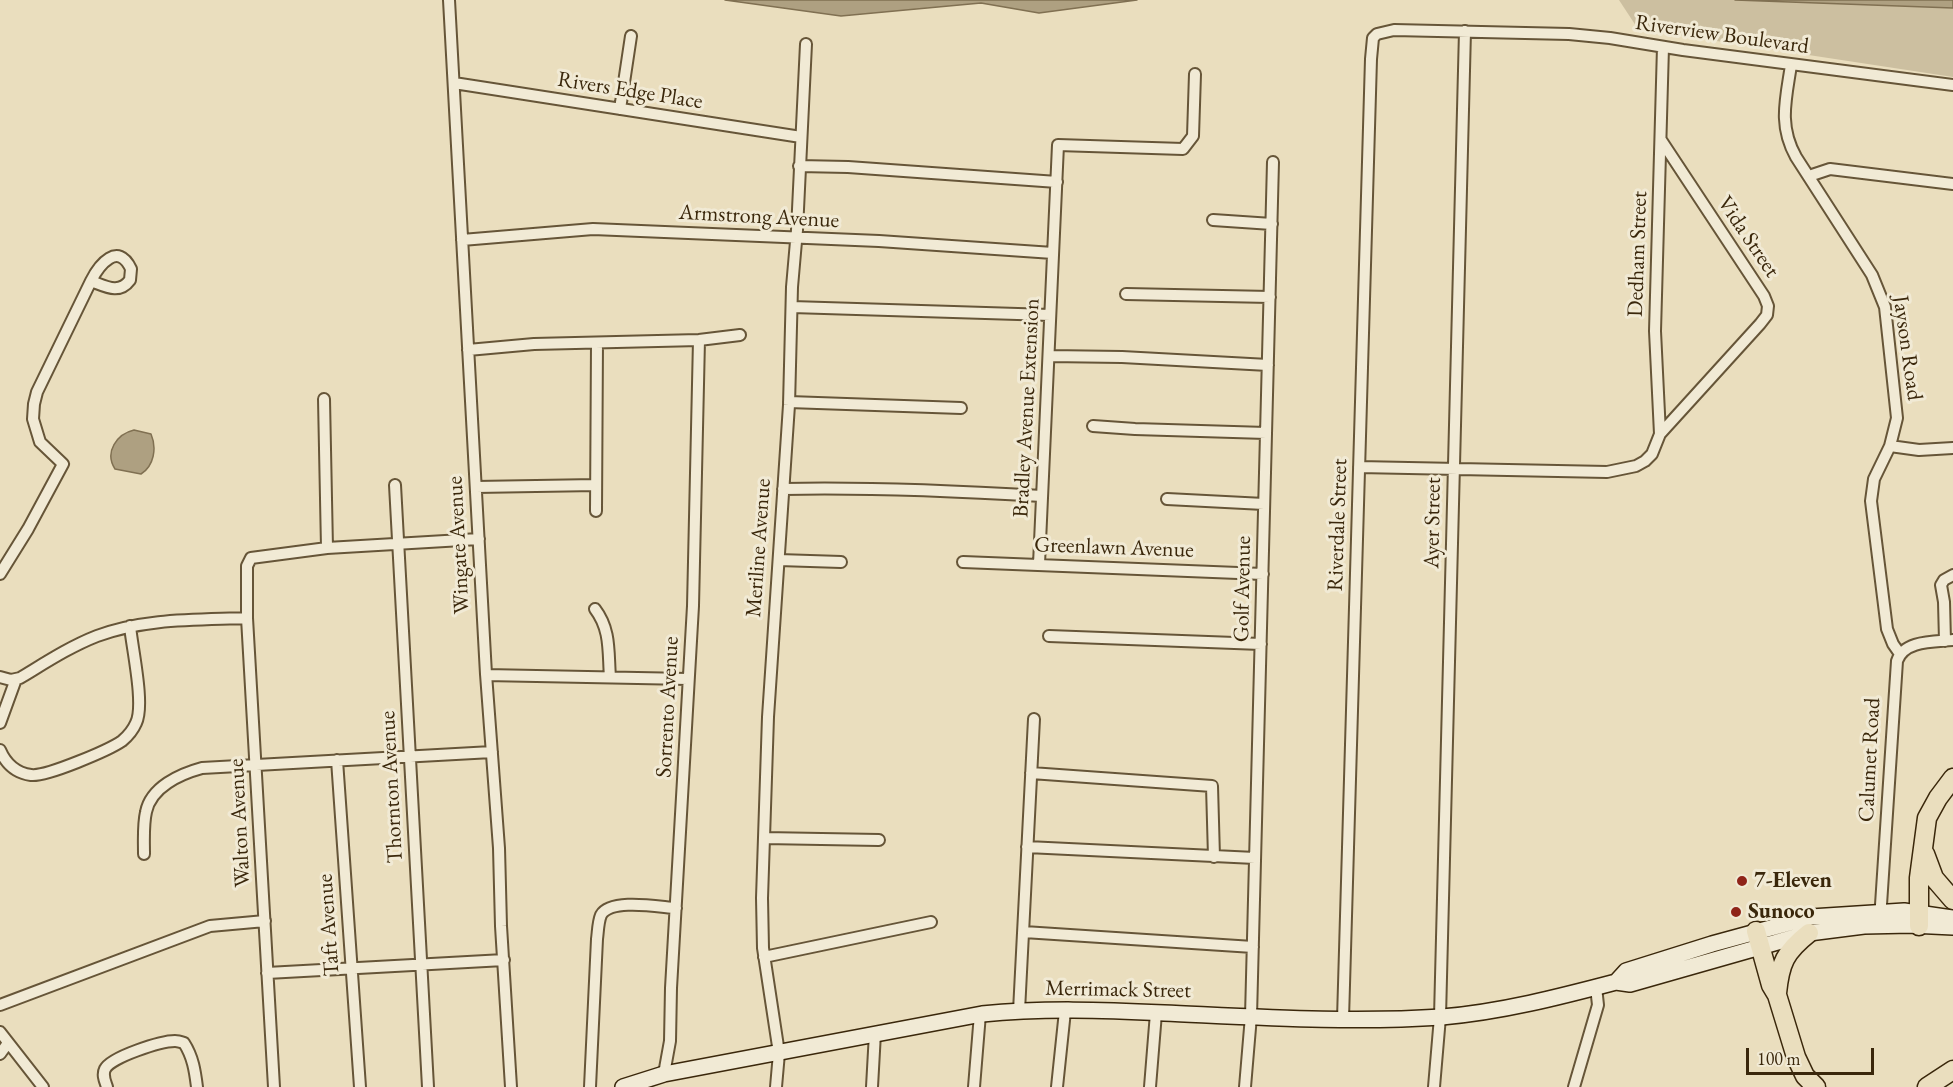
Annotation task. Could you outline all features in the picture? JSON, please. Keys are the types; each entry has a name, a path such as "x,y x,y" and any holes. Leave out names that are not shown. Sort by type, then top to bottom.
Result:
{"highway":[{"path":"1919,919 1919,878 1927,818 1953,778"},
{"path":"1923,847 1934,878 1953,900"},
{"path":"1777,995 1779,973 1785,956 1809,933"},
{"path":"1758,939 1796,1057 1805,1076 1816,1087"},
{"path":"1927,1087 1953,1070"}],"main road":[{"path":"1758,939 1811,917 1953,918"},
{"path":"1758,939 1809,933 1880,919"},
{"path":"1919,919 1953,927"},
{"name":"Merrimack Street","path":"623,1087 664,1074 980,1014 1065,1011 1343,1019 1440,1017 1498,1010 1616,982 1630,984 1758,939"}],"street":[{"name":"Wingate Avenue","path":"449,0 511,1087"},
{"name":"Riverview Boulevard","path":"1377,34 1394,30 1600,37 1953,85"},
{"name":"Ayer Street","path":"1434,1087 1440,1017 1465,31"},
{"name":"Riverdale Street","path":"1343,1019 1372,44 1377,34"},
{"path":"620,109 631,36"},
{"name":"Meriline Avenue","path":"776,1087 779,1053 764,957 762,898 768,717 789,402 806,44"},
{"name":"Dedham Street","path":"1660,434 1655,331 1664,47"},
{"name":"Jayson Road","path":"1791,64 1784,111 1784,125 1790,145 1872,275 1883,300 1887,320 1897,409 1896,427 1890,446 1875,475 1871,505 1886,623 1890,639 1900,654"},
{"name":"Bradley Avenue Extension","path":"1039,564 1058,145 1176,150 1188,145 1193,136 1195,74"},
{"name":"Rivers Edge Place","path":"454,83 801,137"},
{"name":"Vida Street","path":"1660,434 1752,334 1767,315 1768,306 1764,296 1661,140"},
{"name":"Golf Avenue","path":"1245,1087 1251,1016 1273,162"},
{"path":"799,166 848,167 1057,182"},
{"path":"1809,176 1830,169 1953,184"},
{"path":"1213,220 1272,224"},
{"name":"Armstrong Avenue","path":"462,240 593,229 908,243 1053,253"},
{"path":"0,574 28,529 63,464 40,442 33,419 34,404 37,392 91,281"},
{"path":"1126,294 1270,297"},
{"path":"792,307 1050,315"},
{"path":"468,350 534,344 699,340 740,335"},
{"name":"Sorrento Avenue","path":"664,1074 670,1041 695,543 699,340"},
{"path":"596,511 597,343"},
{"path":"1048,356 1122,357 1268,365"},
{"path":"324,399 327,548 479,539"},
{"path":"789,402 961,408"},
{"path":"1093,426 1146,430 1266,433"},
{"path":"1359,467 1607,472 1636,466 1647,459 1652,454 1660,434"},
{"path":"1890,446 1919,450 1953,448"},
{"name":"Thornton Avenue","path":"395,485 428,1087"},
{"path":"476,487 596,485"},
{"path":"783,489 852,487 935,489 1042,496"},
{"path":"1167,499 1264,504"},
{"name":"Walton Avenue","path":"274,1087 247,618 247,576 251,558 327,548"},
{"path":"779,560 841,562"},
{"name":"Greenlawn Avenue","path":"963,562 1263,574"},
{"path":"1900,654 1905,648 1949,640 1941,585 1944,580 1953,575"},
{"path":"595,609 603,619 607,632 610,677"},
{"path":"0,677 16,680 87,640 130,626 165,621 247,618"},
{"path":"0,750 7,763 18,771 37,775 50,772 108,748 126,737 136,724 139,709 130,626"},
{"path":"1049,636 1261,644"},
{"name":"Calumet Road","path":"1880,919 1895,674 1900,654"},
{"path":"486,675 688,679"},
{"path":"0,723 16,680"},
{"path":"1019,1011 1034,719"},
{"path":"144,854 146,812 152,797 162,787 202,768 492,752"},
{"name":"Taft Avenue","path":"337,760 360,1087"},
{"path":"1031,773 1212,786 1214,857"},
{"path":"764,838 879,840"},
{"path":"1027,847 1255,858"},
{"path":"590,1087 597,939 601,916 606,910 620,904 676,908"},
{"path":"0,1005 210,926 265,921"},
{"path":"764,957 931,921"},
{"path":"1024,932 1253,947"},
{"path":"267,974 504,960"},
{"path":"1574,1087 1598,1005 1596,987"},
{"path":"1057,1087 1065,1011"},
{"path":"1150,1087 1156,1013"},
{"path":"974,1087 980,1014"},
{"path":"0,1032 43,1087"},
{"path":"872,1087 875,1033"},
{"path":"107,1087 103,1075 105,1067 113,1061 147,1047 176,1040 184,1043 189,1052 197,1087"},
{"path":"0,1054 8,1043"}],"shaded area":[{"path":"725,0 1137,0 1039,13 981,3 841,16"},
{"path":"1619,0 1735,0 1953,8 1953,77 1638,29"},
{"path":"1735,0 1953,0 1953,8"},
{"path":"134,430 151,434 154,445 151,462 141,474 115,469 112,463 114,445 122,435"}],"place":[{"name":"7-Eleven","path":"1742,881"},
{"name":"Sunoco","path":"1736,912"}]}
